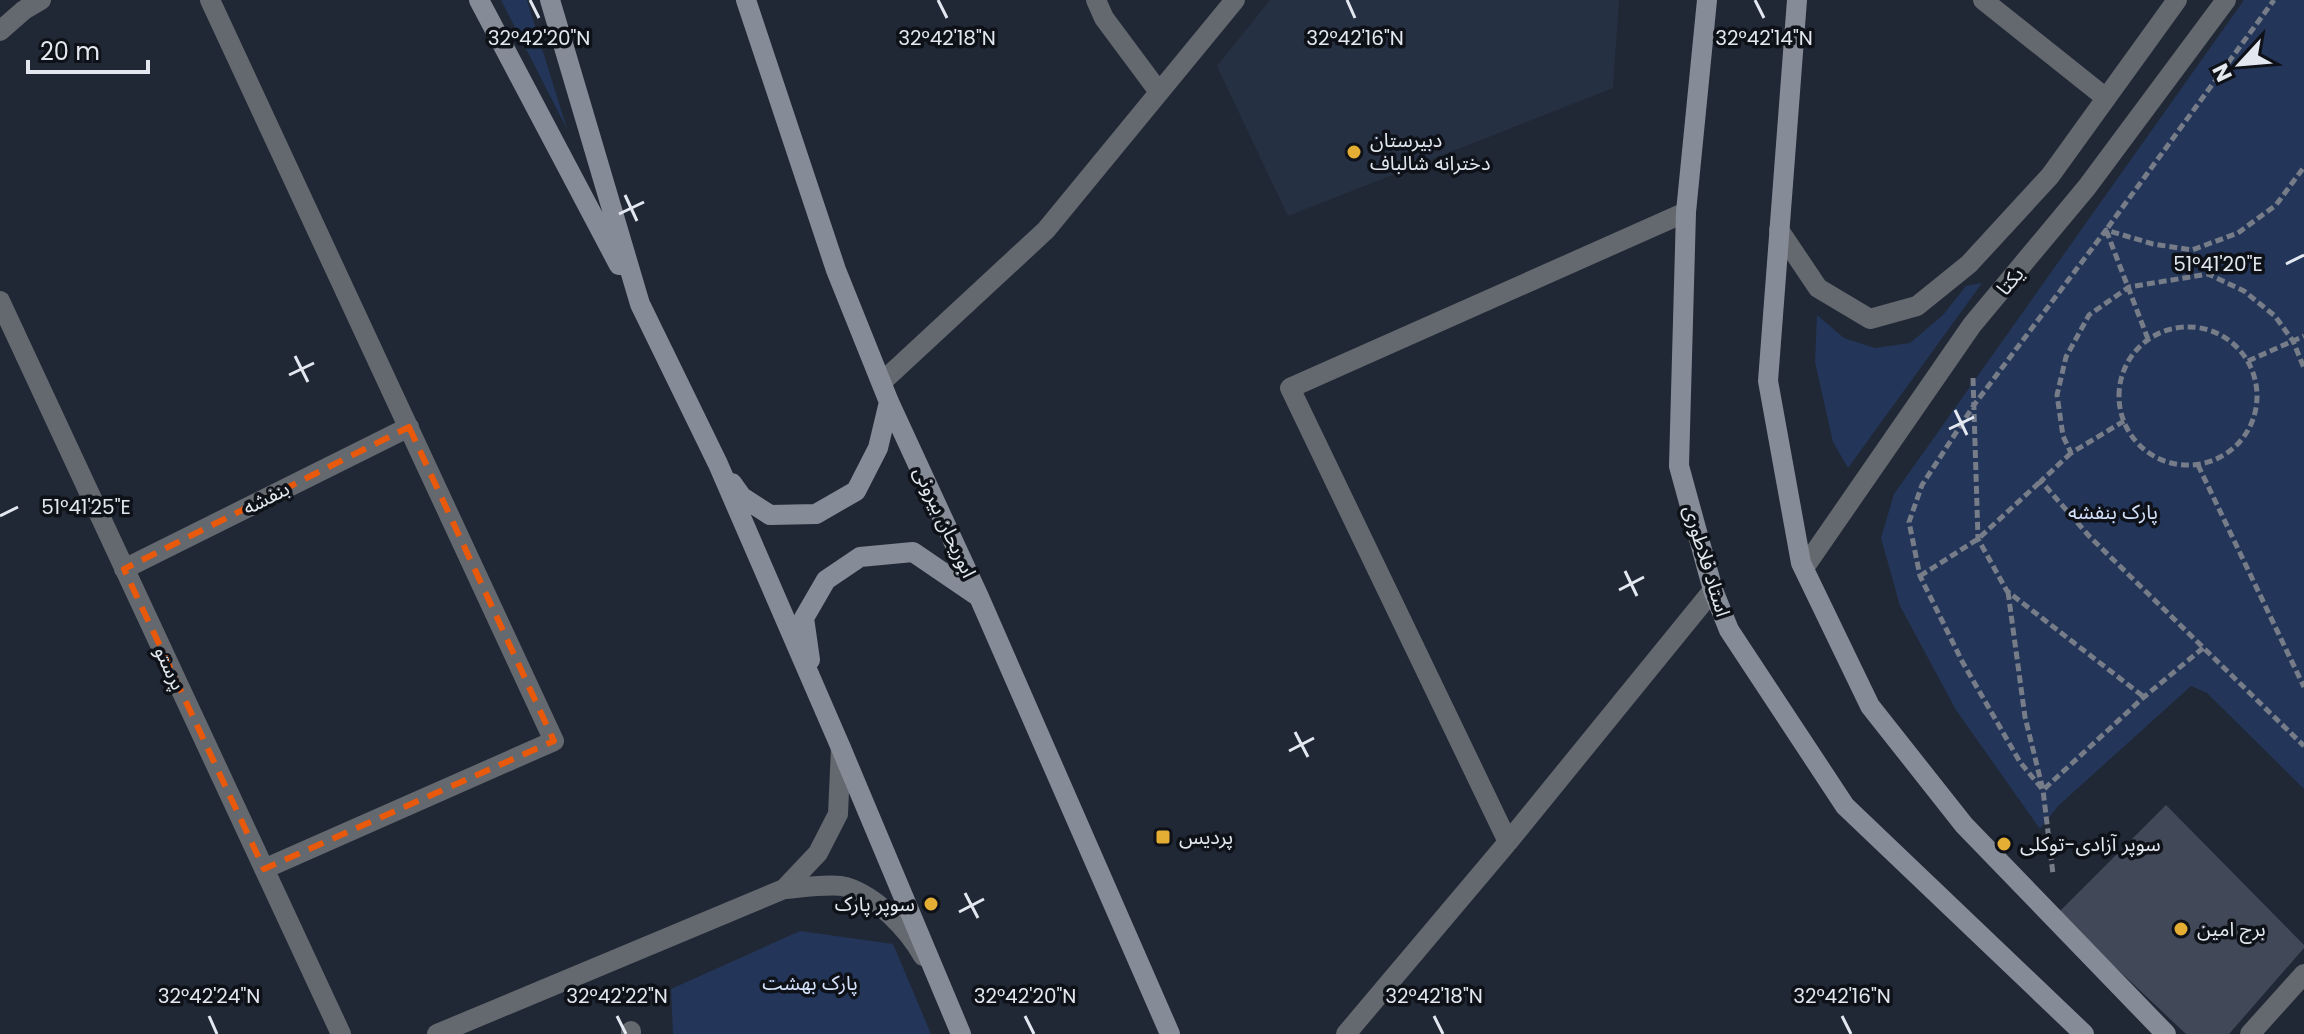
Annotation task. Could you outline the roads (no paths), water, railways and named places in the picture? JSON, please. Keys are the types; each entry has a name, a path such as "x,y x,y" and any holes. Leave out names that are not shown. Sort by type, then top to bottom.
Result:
{"main road":[{"path":"479,0 640,304 718,464 961,1034"},
{"path":"550,0 640,304"},
{"name":"ابوریحان بیرونی","path":"746,0 836,270 889,402 979,597 1170,1034"},
{"name":"استاد فلاطوری","path":"1707,0 1686,212 1679,466 1713,590 1729,630 1845,806 2084,1034"},
{"path":"1797,0 1768,381 1804,568 1870,706 1964,825 2166,1034"},
{"path":"718,464 742,497 770,515 816,514 856,491 878,448 889,402"},
{"path":"814,686 804,618 826,580 860,557 913,552 979,597"}],"street":[{"path":"0,31 41,0"},
{"path":"210,0 554,741 264,869"},
{"path":"1096,0 1104,18 1159,92"},
{"path":"882,382 1046,230 1235,0"},
{"path":"1983,0 2106,98"},
{"name":"یکتا","path":"1779,230 1818,288 1870,319 1917,306 1969,264 2058,165 2177,0"},
{"name":"یکتا","path":"1804,568 1972,325 2087,187 2226,0"},
{"path":"2058,165 2087,187"},
{"path":"1508,842 1290,388 1686,212"},
{"name":"پرستو","path":"0,301 341,1034"},
{"name":"بنفشه","path":"124,569 409,427"},
{"path":"1346,1034 1508,842 1713,590"},
{"path":"784,889 818,853 838,814 841,748"},
{"path":"437,1034 784,889 844,886 879,905 915,941 942,990"},
{"path":"2250,1034 2304,974"}],"place":[{"name":"دبیرستان دخترانه شالباف","path":"1354,152"},
{"name":"پردیس","path":"1163,837"},
{"name":"سوپر آزادی-توکلی","path":"2004,844"},
{"name":"سوپر پارک","path":"931,904"},
{"name":"برج امین","path":"2181,929"}],"park label":[{"name":"پارک بنفشه","path":"2113,512"},
{"name":"پارک بهشت","path":"810,983"}]}
